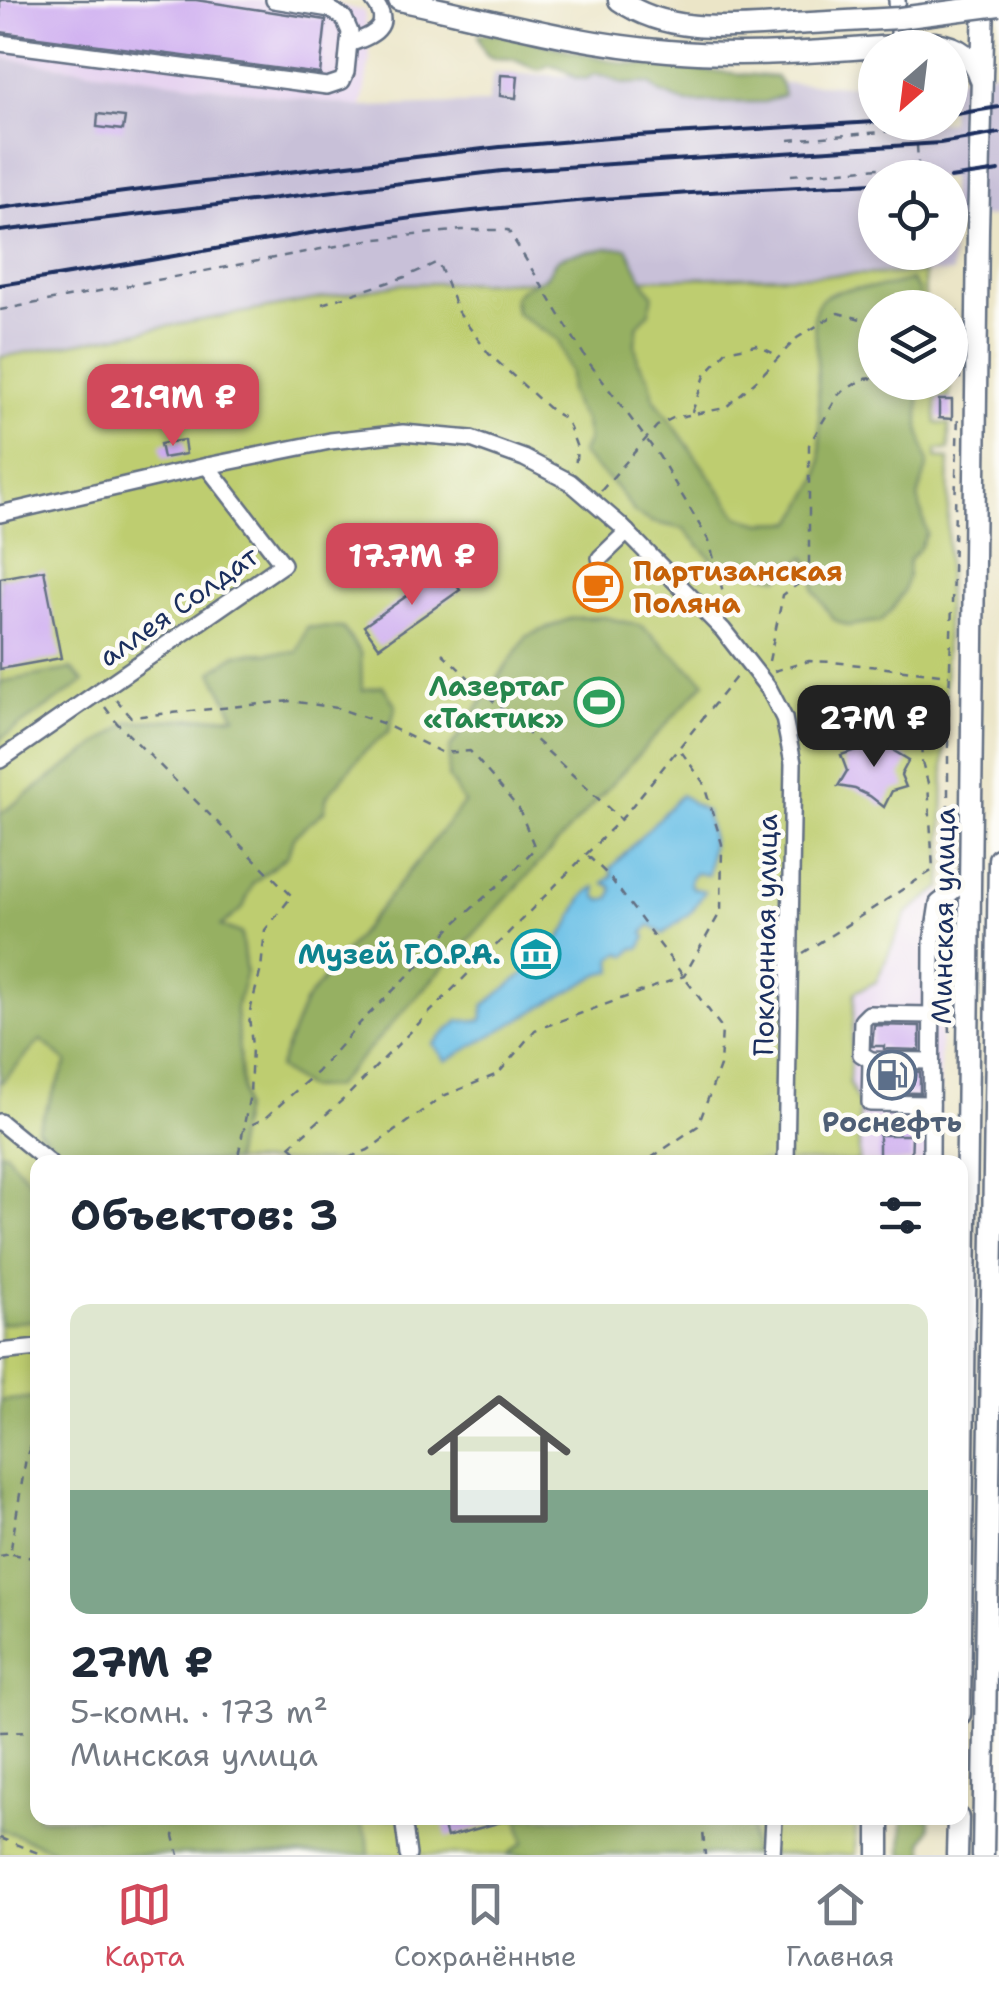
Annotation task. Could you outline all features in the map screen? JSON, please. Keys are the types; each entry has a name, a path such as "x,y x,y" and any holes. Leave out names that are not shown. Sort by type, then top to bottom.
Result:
{"main road":[{"path":"399,0 600,43 666,51 782,54 858,49"},
{"path":"620,0 660,21 703,26 900,18 999,5"},
{"name":"Минская улица","path":"964,1155 984,0"},
{"path":"968,58 976,66 982,82"},
{"name":"Минская улица","path":"984,1855 985,1740 993,1688 999,859"},
{"path":"993,1310 999,1345"},
{"path":"985,1740 999,1717"},
{"path":"879,1825 879,1855"},
{"path":"958,1825 958,1855"}],"street":[{"path":"0,43 327,86 338,84 345,77 348,25 330,9 274,0"},
{"path":"349,44 378,31 380,8 373,0"},
{"path":"897,0 899,30"},
{"name":"Поклонная улица","path":"0,514 207,466 330,441 403,432 471,440 524,458 570,482 627,532 724,630 769,689 784,718 793,763 786,1155"},
{"name":"аллея Солдат","path":"0,760 282,564 207,466"},
{"path":"600,558 627,532"},
{"path":"931,1155 932,942 938,904 970,878"},
{"path":"931,1061 871,1060 861,1054 862,1021 869,1014 932,1015"},
{"path":"871,1060 870,1104 931,1104"},
{"path":"0,1122 40,1155"},
{"path":"0,1352 30,1349"},
{"path":"968,1686 993,1688"},
{"path":"405,1825 408,1855"},
{"path":"772,1855 774,1825"}],"path":[{"path":"790,140 916,129 918,160"},
{"path":"791,175 858,170"},
{"path":"0,310 368,240 462,230 508,230 587,360 659,456 709,541 726,602 724,630"},
{"path":"322,304 438,262 458,312 489,354 567,420 577,448 577,465 570,482"},
{"path":"593,502 657,426 673,418 725,408 797,338 838,313 858,318"},
{"path":"692,414 706,373 726,351 756,345 780,356"},
{"path":"858,382 839,394 809,445 809,576 783,595 767,672 821,662 950,676"},
{"path":"948,895 948,730 956,461"},
{"path":"442,653 620,820"},
{"path":"287,1155 290,1146 346,1097 620,820 736,678"},
{"path":"100,690 117,722 292,896 265,930 261,969 248,1015 251,1073 239,1155"},
{"path":"100,690 131,717 291,701 337,708 394,727 443,753 470,751 519,809 535,848 452,926 317,1072 265,1118 244,1130"},
{"path":"789,962 933,870 921,739 948,730"},
{"path":"356,1155 444,1096 498,1074 535,1030 684,976 721,911 722,844 703,782 678,747"},
{"path":"586,854 608,875 722,1028 720,1066 698,1126 656,1155"},
{"path":"948,934 950,1032"},
{"path":"290,1146 300,1155"},
{"path":"10,1554 30,1448"},
{"path":"0,1556 30,1558"},
{"path":"0,1732 30,1730"},
{"path":"176,1825 179,1855"},
{"path":"703,1825 705,1855"},
{"path":"0,1838 42,1855"}],"shaded area":[{"path":"0,0 318,0 364,11 370,58 362,107 0,58"},
{"path":"0,58 362,107 488,103 493,73 858,85 858,140 968,140 968,76 999,70 999,216 968,219 968,160 858,160 858,270 952,270 952,273 400,284 0,357"},
{"path":"942,887 939,1155 859,1155 859,1105 849,1083 855,992 876,982 907,913"}],"green space":[{"path":"500,33 623,63 776,77 784,95 765,102 686,103 652,85 623,84 595,74 586,79 576,78 559,67 549,65 540,70 516,60 491,58 478,34"},
{"path":"627,248 653,295 649,313 638,325 635,343 638,361 649,377 654,398 739,517 762,523 794,522 818,479 821,460 814,319 817,307 833,293 911,280 918,290 858,290 858,400 919,400 919,428 928,464 918,497 927,533 909,560 903,592 881,621 848,626 833,619 814,590 814,570 805,557 779,578 750,568 735,573 719,567 684,529 652,522 635,513 616,487 581,454 588,439 584,420 569,391 570,373 558,340 516,313 514,297 545,277 555,262 574,253"},
{"path":"924,273 924,290 858,290 858,400 936,400 936,423 949,424 949,450 937,450 936,458 949,459 942,887 907,913 876,982 855,992 849,1082 859,1105 859,1155 30,1155 30,1825 856,1825 855,1855 0,1855 0,357 400,284"},
{"path":"604,617 642,626 705,682 334,1087 307,1088 278,1068 304,1003 464,803 448,777 450,748 527,636 572,618"},
{"path":"307,627 343,628 361,654 362,690 383,686 396,706 389,731 363,753 327,796 324,811 293,837 288,855 253,883 243,908 221,926 241,933 246,972 236,1008 243,1108 234,1155 65,1155 37,1129 67,1062 41,1040 0,1084 0,814 129,722 235,716 212,672 236,654 297,652"},
{"path":"71,669 84,682 0,739 0,682"},
{"path":"0,1152 5,1152 30,1181 30,1321 0,1324"},
{"path":"30,1398 30,1825 361,1825 368,1839 369,1855 66,1855 0,1829 0,1401"},
{"path":"520,1825 751,1825 752,1855 507,1855 524,1842"},
{"path":"903,1825 930,1825 923,1843 925,1855 902,1855"}],"water":[{"path":"681,795 706,812 712,840 708,875 696,873 691,877 693,888 705,891 692,911 663,934 650,925 643,933 646,937 640,948 634,948 627,956 621,953 612,958 613,971 602,973 446,1061 433,1044 459,1021 482,1020 484,1005 548,952 590,890 596,887 601,900 610,898 613,890 604,883 613,875 610,869"}],"building":[{"path":"0,0 196,0 326,20 320,74 0,32"},
{"path":"501,75 518,76 516,98 500,96"},
{"path":"98,114 125,117 123,130 97,127"},
{"path":"939,400 952,400 952,419 939,418"},
{"path":"184,440 186,454 163,458 160,444"},
{"path":"445,569 460,590 379,647 364,626"},
{"path":"44,570 61,658 0,669 0,578"},
{"path":"864,736 877,743 891,737 894,751 909,760 901,775 906,787 892,791 884,807 855,789 838,786 847,771 841,755 856,750"},
{"path":"874,1025 920,1026 920,1050 872,1046"},
{"path":"884,1071 920,1072 920,1093 883,1092"},
{"path":"879,1135 912,1135 911,1155 879,1155"},
{"path":"443,1825 490,1825 447,1837"}],"railway":[{"path":"968,112 999,107"},
{"path":"0,208 500,147 858,123"},
{"path":"0,231 502,171 940,143 999,133"},
{"path":"968,175 999,171"},
{"path":"0,285 309,233 470,211 858,184"}],"place":[{"name":"Партизанская Поляна","path":"598,587"},
{"name":"Лазертаг «Тактик»","path":"599,702"},
{"name":"Музей Г.О.Р.А.","path":"536,954"},
{"name":"Роснефть","path":"892,1075"}]}
